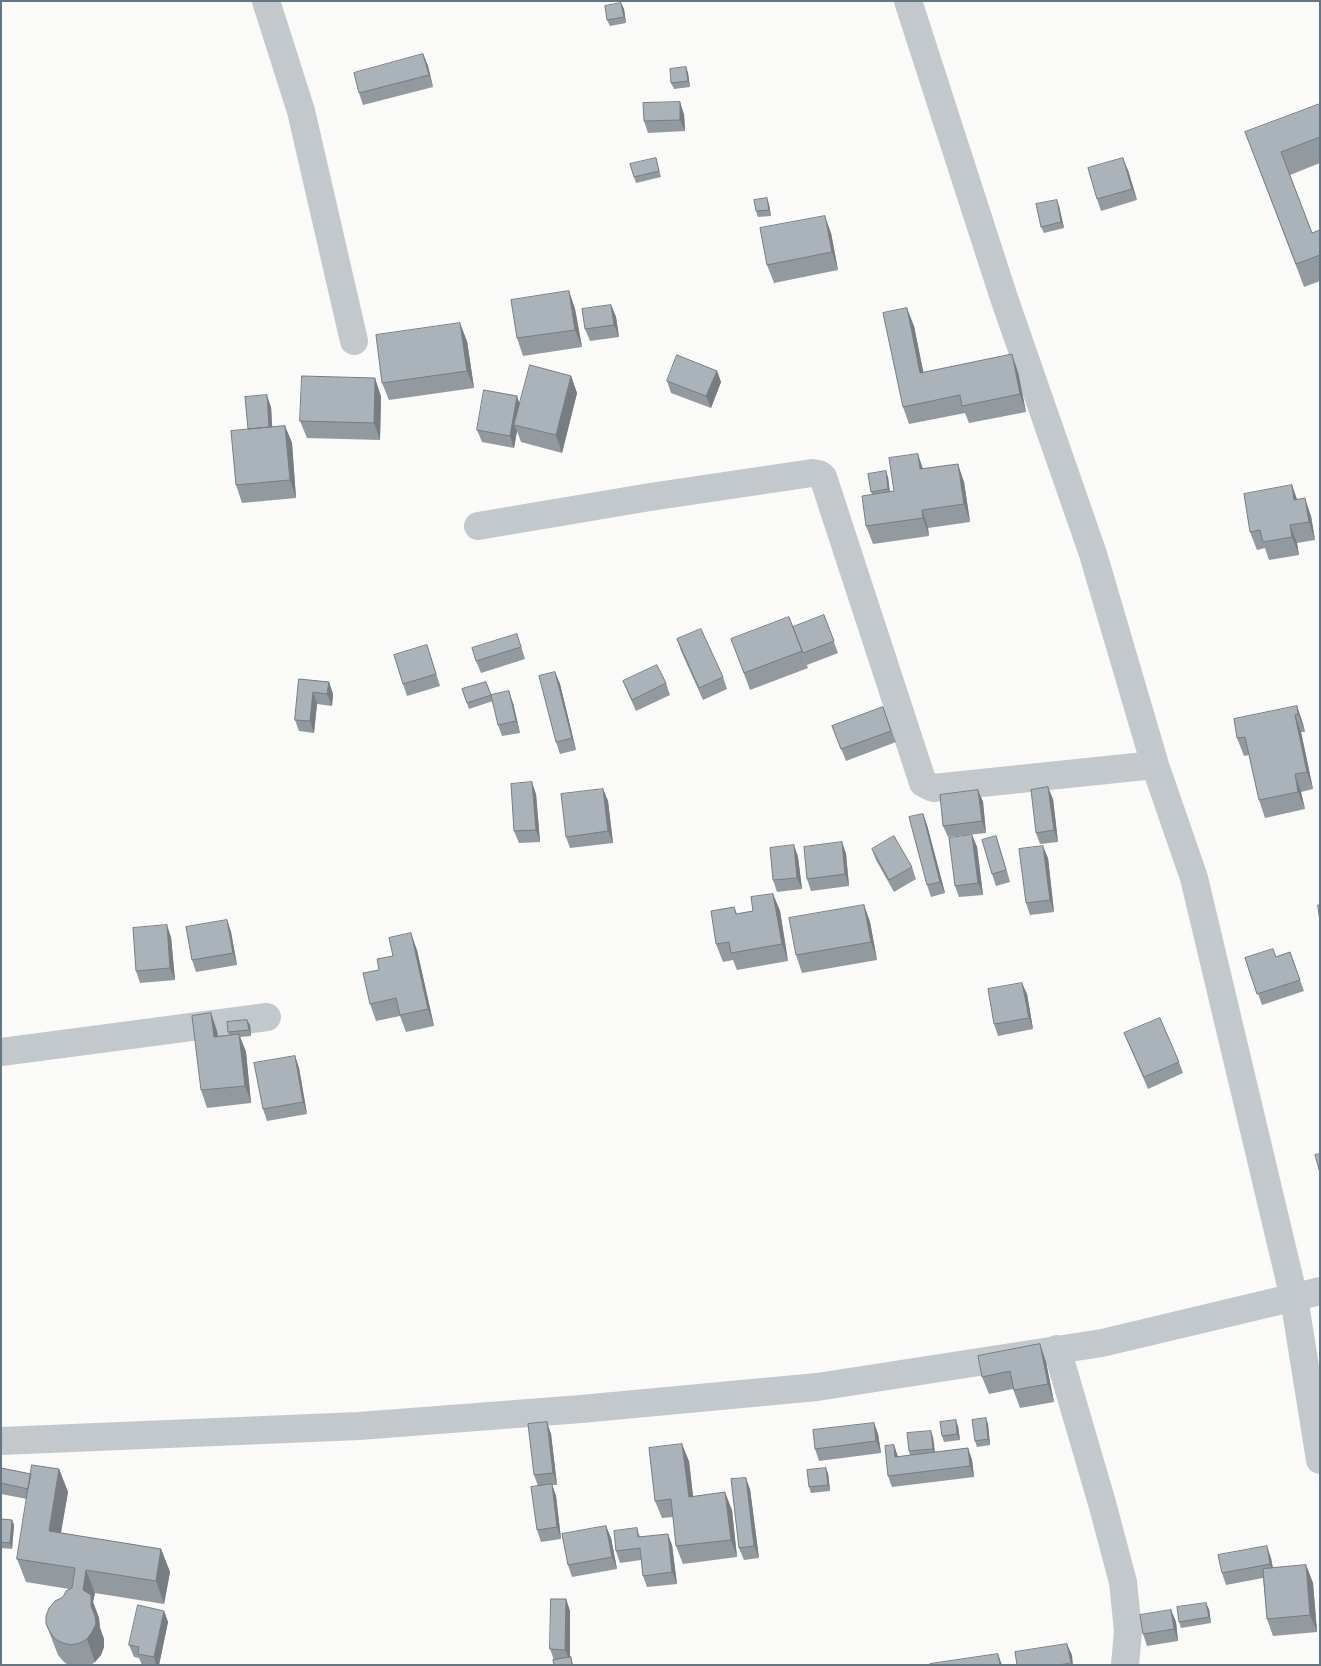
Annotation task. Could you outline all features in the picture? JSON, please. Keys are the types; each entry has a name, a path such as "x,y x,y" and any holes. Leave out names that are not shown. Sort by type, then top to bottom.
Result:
{"street":[{"path":"266,1 300,111 354,341"},
{"path":"908,1 1004,298 1093,554 1155,765 1194,878 1307,1294 1320,1460"},
{"path":"478,526 650,497 812,473 819,474 823,477 924,783 933,788 1155,765"},
{"path":"1,1052 268,1017"},
{"path":"1,1441 359,1426 581,1409 817,1387 1102,1343 1307,1294"},
{"path":"1057,1350 1102,1503 1122,1582 1128,1631 1126,1665"}],"building":[{"path":"621,3 624,17 607,20 605,6"},
{"path":"423,54 429,75 359,93 354,73"},
{"path":"686,67 688,81 671,83 670,69"},
{"path":"680,102 680,120 644,121 643,103"},
{"path":"1320,104 1320,137 1281,152 1312,233 1320,230 1320,255 1296,264 1245,132"},
{"path":"656,158 659,171 634,177 630,164"},
{"path":"1123,158 1132,189 1097,199 1088,168"},
{"path":"767,198 769,210 756,211 754,200"},
{"path":"1057,200 1061,222 1041,227 1036,204"},
{"path":"825,216 832,252 767,265 760,228"},
{"path":"569,291 575,330 517,338 511,300"},
{"path":"611,305 614,325 585,329 582,309"},
{"path":"907,308 920,373 1012,354 1020,394 962,406 960,395 903,407 883,313"},
{"path":"460,323 467,371 382,383 376,335"},
{"path":"677,355 717,371 706,396 667,381"},
{"path":"530,365 571,376 556,435 514,425"},
{"path":"302,376 375,378 374,423 300,421"},
{"path":"484,390 517,396 510,436 477,430"},
{"path":"267,395 269,427 248,429 245,397"},
{"path":"285,426 290,480 236,485 231,431"},
{"path":"918,454 920,469 958,464 964,504 922,510 923,518 866,526 862,496 894,491 889,458"},
{"path":"886,471 888,489 871,492 868,474"},
{"path":"1292,485 1294,500 1305,498 1309,522 1290,525 1292,537 1263,542 1260,530 1250,532 1244,494"},
{"path":"824,615 834,641 803,653 793,627"},
{"path":"789,617 802,651 744,673 731,639"},
{"path":"701,629 723,677 699,688 677,639"},
{"path":"517,634 521,647 476,661 472,648"},
{"path":"427,645 436,674 403,684 394,655"},
{"path":"657,665 666,683 632,700 623,681"},
{"path":"555,672 572,738 556,742 539,676"},
{"path":"299,679 329,682 327,694 313,692 310,721 295,720"},
{"path":"486,682 491,695 467,703 462,689"},
{"path":"509,691 516,721 498,725 491,695"},
{"path":"1297,706 1298,714 1295,715 1307,772 1295,774 1298,792 1259,800 1245,737 1237,738 1234,719"},
{"path":"883,707 891,731 841,749 832,726"},
{"path":"532,782 536,830 514,831 511,784"},
{"path":"1048,787 1054,830 1036,833 1031,790"},
{"path":"603,789 608,831 566,837 561,794"},
{"path":"978,790 982,821 943,826 940,795"},
{"path":"923,814 940,882 927,885 909,817"},
{"path":"972,835 978,883 955,886 949,838"},
{"path":"894,836 912,867 889,880 872,849"},
{"path":"996,836 1006,870 992,874 982,840"},
{"path":"842,842 845,874 807,879 804,847"},
{"path":"794,845 797,878 773,880 770,848"},
{"path":"1043,846 1050,900 1026,903 1019,849"},
{"path":"773,894 782,944 731,953 729,942 716,944 711,911 734,907 736,914 753,911 751,897"},
{"path":"864,905 871,942 796,955 789,918"},
{"path":"1318,905 1320,905 1320,921"},
{"path":"227,920 233,953 192,960 186,927"},
{"path":"167,925 170,968 136,971 133,928"},
{"path":"411,933 428,1009 400,1015 396,998 370,1004 363,973 379,970 377,959 393,956 389,938"},
{"path":"1273,949 1276,957 1290,952 1300,980 1257,994 1245,958"},
{"path":"1022,983 1029,1018 994,1024 988,989"},
{"path":"211,1013 214,1037 239,1034 245,1086 201,1090 192,1016"},
{"path":"1160,1018 1179,1062 1144,1077 1124,1033"},
{"path":"247,1020 249,1030 228,1032 227,1022"},
{"path":"295,1056 303,1102 263,1109 254,1063"},
{"path":"1320,1154 1320,1173 1315,1155"},
{"path":"1040,1344 1048,1384 1014,1390 1010,1371 982,1377 978,1356"},
{"path":"986,1418 988,1439 975,1441 972,1420"},
{"path":"956,1420 957,1434 942,1436 940,1422"},
{"path":"547,1422 553,1473 534,1475 528,1424"},
{"path":"874,1423 876,1441 815,1449 813,1430"},
{"path":"931,1431 933,1449 909,1451 907,1433"},
{"path":"682,1444 689,1497 725,1492 731,1540 676,1546 671,1499 655,1501 649,1448"},
{"path":"894,1445 895,1457 968,1448 970,1466 888,1476 885,1446"},
{"path":"32,1465 59,1469 49,1531 161,1549 156,1581 86,1570 83,1590 91,1595 91,1606 96,1624 87,1639 80,1643 71,1645 55,1639 46,1624 49,1608 55,1601 63,1597 66,1591 72,1588 75,1568 17,1559"},
{"path":"1,1468 31,1474 28,1489 1,1483"},
{"path":"826,1468 828,1485 809,1487 807,1470"},
{"path":"746,1478 754,1546 739,1548 731,1479"},
{"path":"552,1484 557,1527 537,1530 531,1487"},
{"path":"1,1519 12,1520 10,1543 1,1542"},
{"path":"606,1526 612,1557 568,1565 562,1534"},
{"path":"637,1528 638,1537 668,1534 672,1572 643,1576 640,1548 616,1551 614,1531"},
{"path":"1267,1546 1270,1564 1222,1573 1218,1555"},
{"path":"1306,1565 1310,1615 1267,1619 1263,1569"},
{"path":"551,1599 566,1599 565,1650 550,1649"},
{"path":"1206,1603 1209,1617 1179,1622 1177,1607"},
{"path":"138,1605 164,1611 154,1657 138,1654 139,1647 129,1645"},
{"path":"1171,1610 1174,1629 1143,1634 1140,1615"},
{"path":"1067,1644 1071,1663 1058,1665 1017,1665 1015,1652"},
{"path":"998,1654 1000,1665 930,1665 930,1664"},
{"path":"571,1657 572,1665 554,1665 553,1660"}]}
